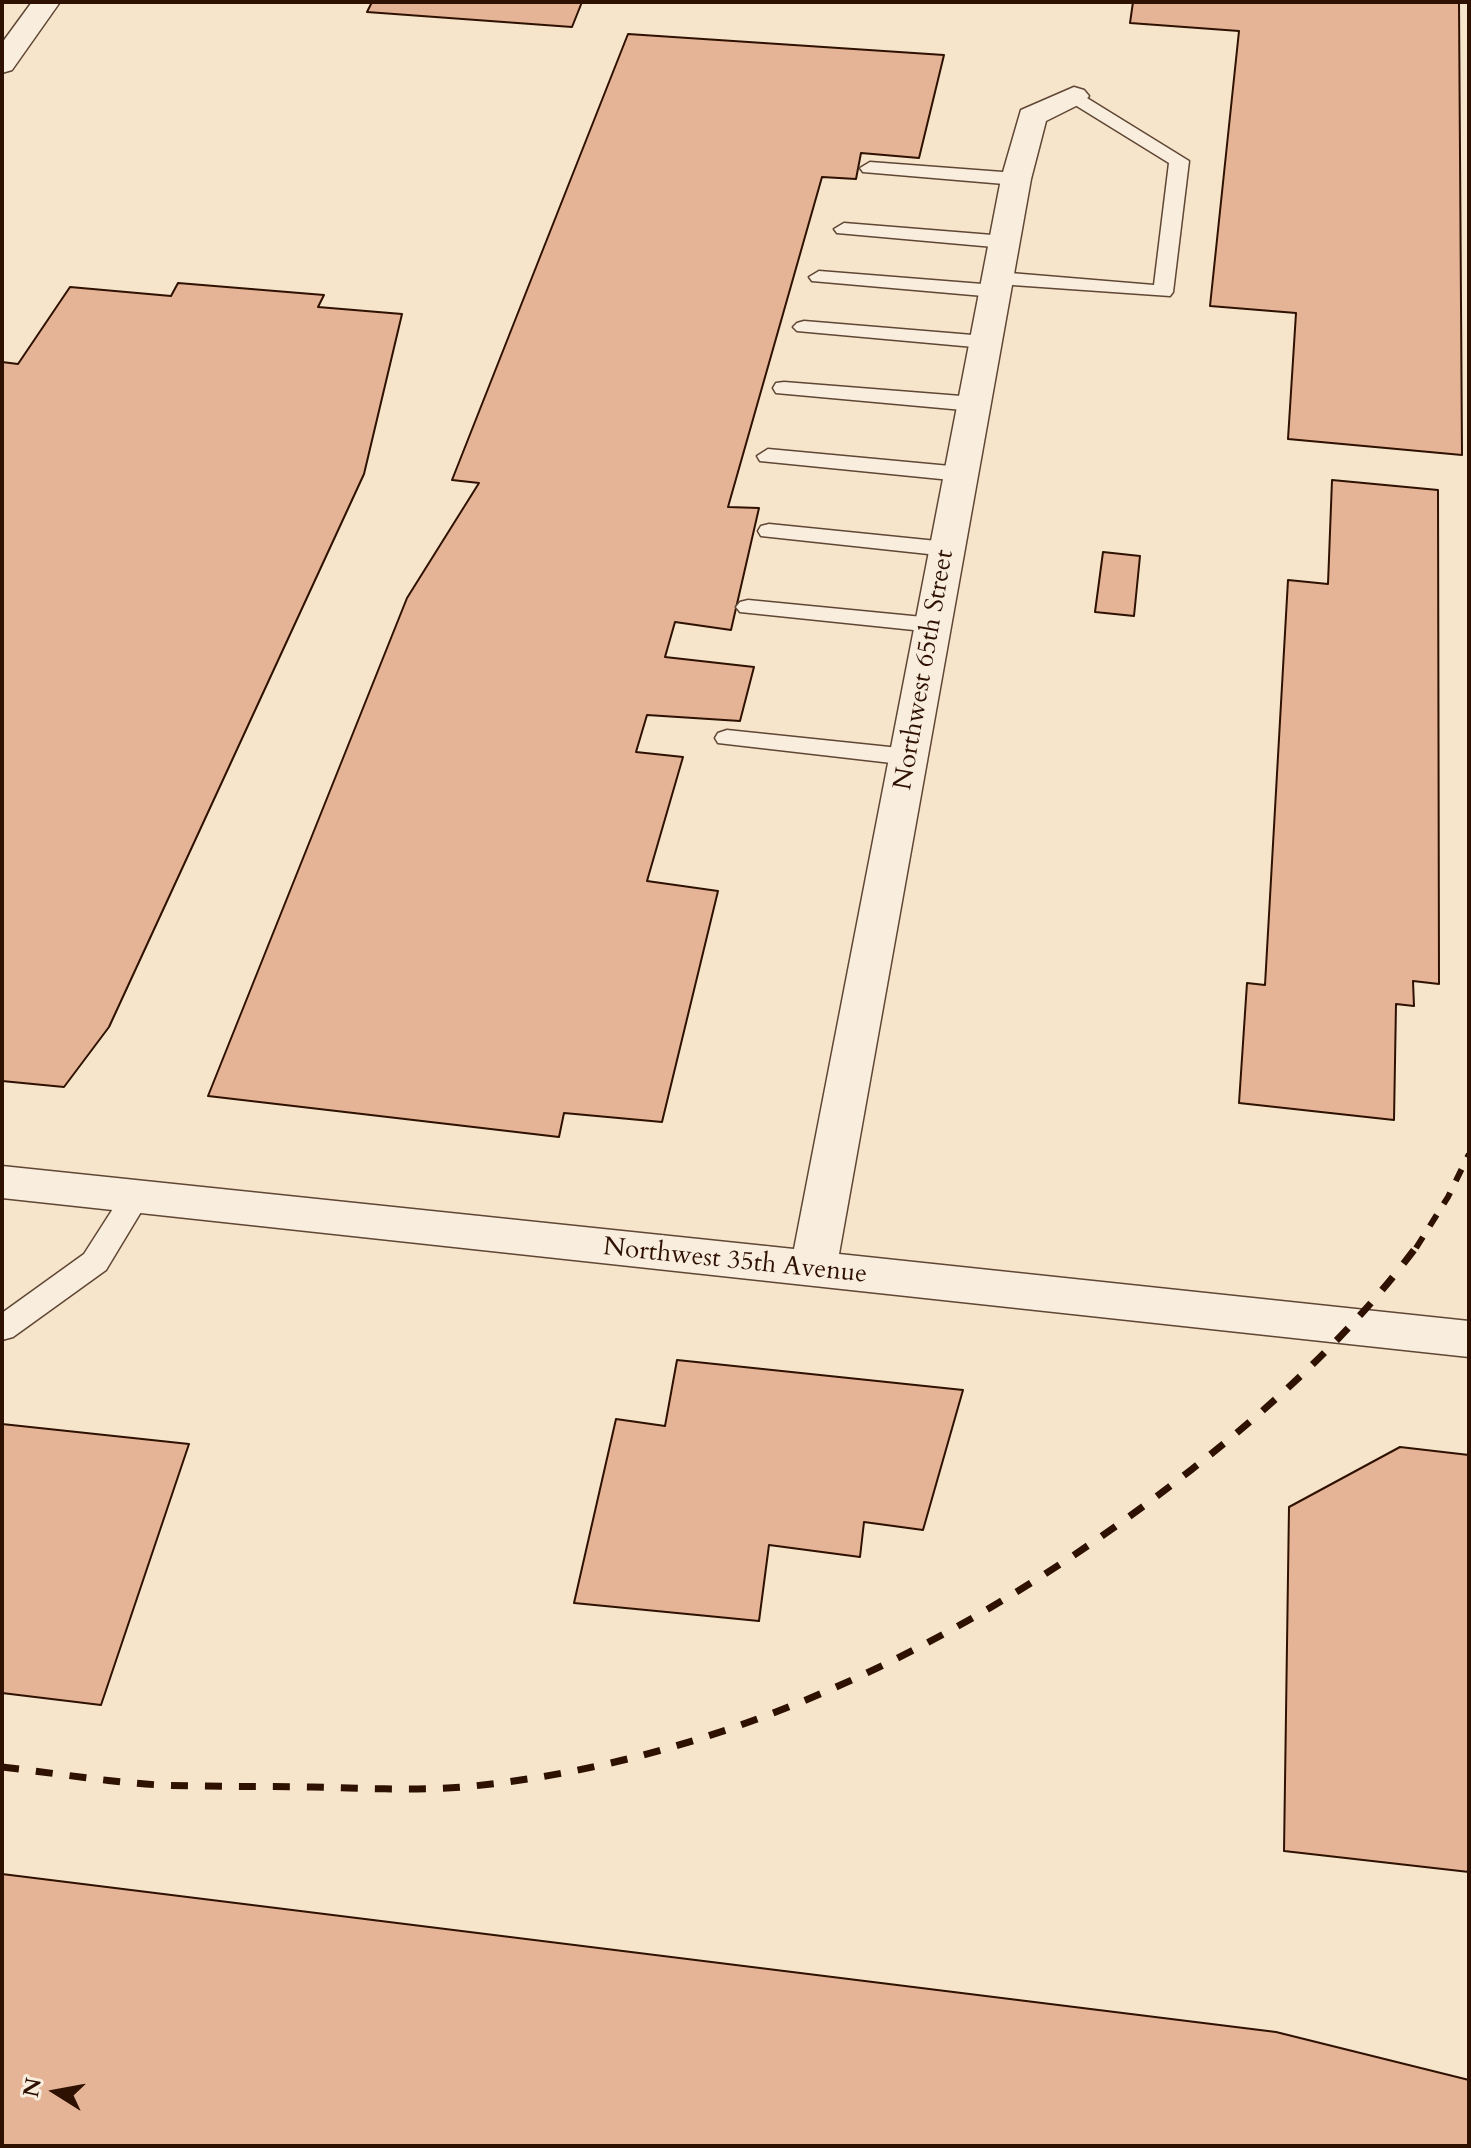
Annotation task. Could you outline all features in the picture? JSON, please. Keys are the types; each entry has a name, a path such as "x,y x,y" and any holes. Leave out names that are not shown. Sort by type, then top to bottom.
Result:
{"street":[{"path":"2,64 46,2"},
{"name":"Northwest 65th Street","path":"813,1271 1016,179 1032,116 1074,96"},
{"name":"Northwest 35th Avenue","path":"2,1182 1469,1339"}],"lane":[{"path":"819,277 1163,292 1179,161 1074,96"},
{"path":"870,168 1016,179"},
{"path":"844,229 1005,242"},
{"path":"804,327 985,342"},
{"path":"784,388 974,404"},
{"path":"768,456 961,474"},
{"path":"769,531 947,549"},
{"path":"748,607 933,625"},
{"path":"727,738 909,757"},
{"path":"2,1329 95,1262 135,1197"}],"building":[{"path":"372,2 582,2 572,27 367,12"},
{"path":"1133,2 1459,2 1462,455 1288,439 1296,313 1210,306 1239,31 1130,23"},
{"path":"628,34 944,55 919,158 861,153 856,179 822,177 728,507 759,508 731,630 675,622 665,657 754,667 740,721 647,715 636,752 683,757 647,881 718,891 662,1122 564,1113 559,1137 208,1096 407,598 479,483 452,480"},
{"path":"178,283 324,295 318,307 402,314 364,474 109,1027 64,1087 2,1081 2,362 18,364 70,287 171,296"},
{"path":"1332,480 1438,490 1439,984 1413,981 1414,1006 1396,1004 1394,1120 1239,1103 1247,983 1265,985 1288,580 1328,584"},
{"path":"1103,552 1140,556 1134,616 1095,612"},
{"path":"677,1360 963,1390 923,1530 864,1522 860,1557 769,1545 759,1621 574,1603 616,1419 665,1426"},
{"path":"2,1424 189,1444 101,1705 2,1693"},
{"path":"1400,1447 1469,1455 1469,1872 1284,1851 1289,1507"},
{"path":"2,1874 1276,2032 1469,2080 1469,2146 2,2146"}],"railway":[{"path":"1416,1248 1448,1197 1469,1154"},
{"path":"2,1767 160,1785 463,1787 563,1773 661,1750 757,1719 850,1681 940,1636 1027,1586 1110,1530 1191,1470 1283,1393 1340,1337 1417,1246"}]}
